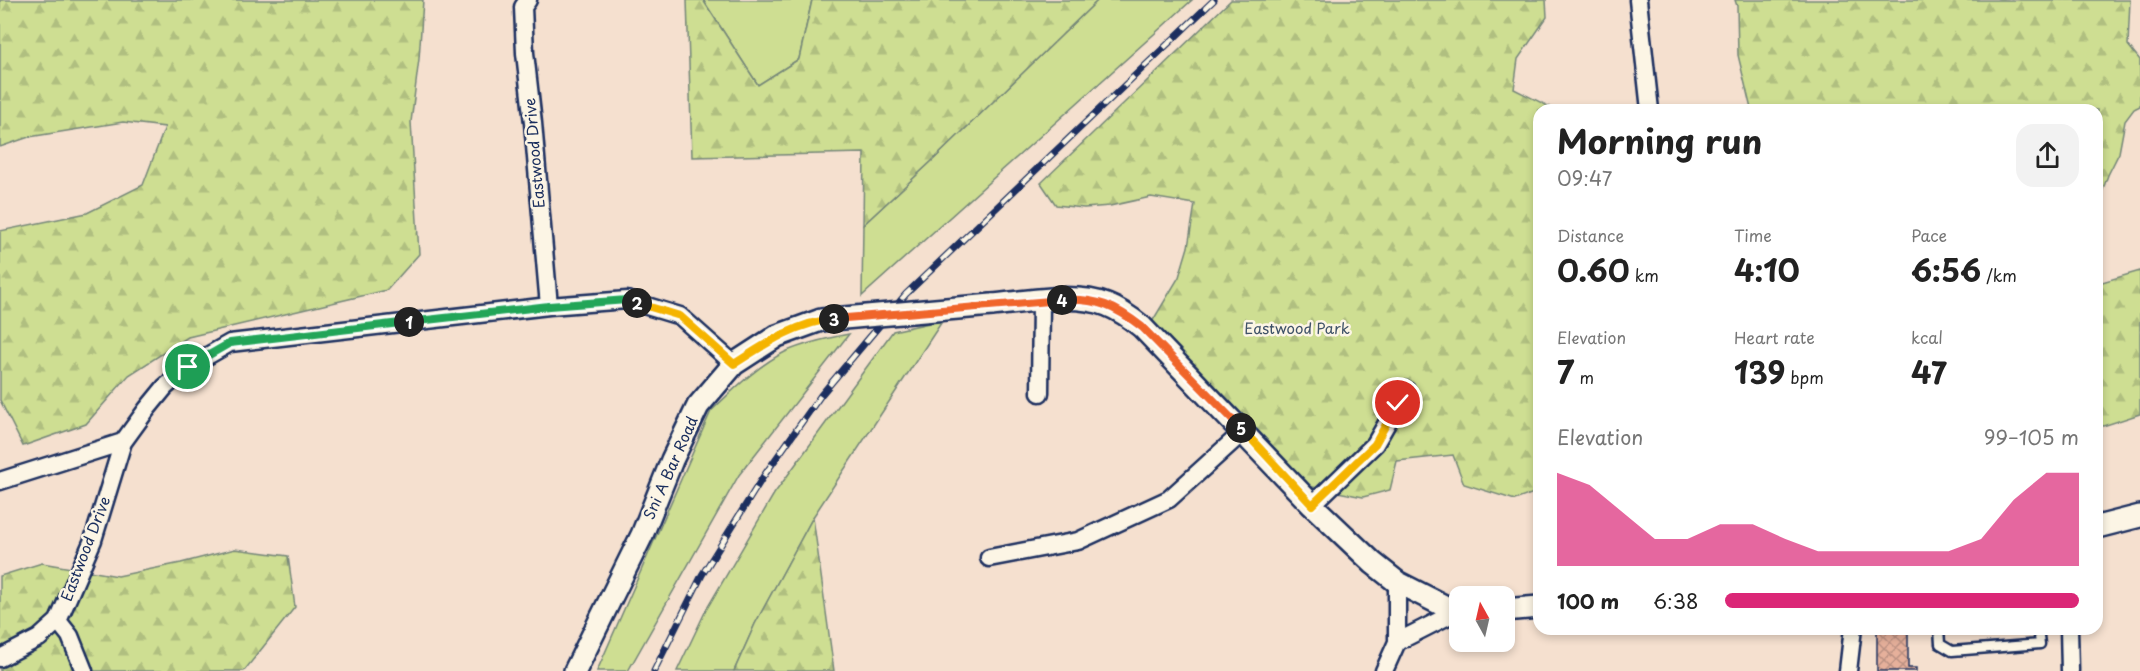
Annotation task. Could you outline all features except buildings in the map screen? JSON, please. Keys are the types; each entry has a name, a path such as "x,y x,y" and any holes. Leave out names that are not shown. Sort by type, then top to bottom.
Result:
{"street":[{"name":"Eastwood Drive","path":"528,0 523,7 525,53 549,306"},
{"path":"1638,0 1649,104"},
{"name":"Sni A Bar Road","path":"575,671 642,535 672,460 698,406 734,364 777,336 821,320 1041,300 1085,299 1106,304 1125,314 1142,327 1244,431 1312,505 1373,563 1397,582 1449,608"},
{"path":"0,481 123,442 165,387 188,367 230,343 549,306 627,300 680,316 734,364"},
{"path":"1040,393 1041,300"},
{"path":"1312,505 1375,444 1406,390"},
{"path":"990,558 1078,541 1169,499 1244,431"},
{"name":"Eastwood Drive","path":"0,658 39,638 58,621 93,540 123,442"},
{"path":"2103,525 2140,516"},
{"path":"1384,671 1397,642 1397,582"},
{"path":"1515,609 1533,608"},
{"path":"1397,642 1449,616"},
{"name":"Eastwood Drive","path":"58,621 70,636 84,671"},
{"path":"1848,671 1852,635"},
{"path":"2069,635 2070,671"}],"lane":[{"path":"1939,635 1940,644 1952,651 2040,644 2039,635"}],"green space":[{"path":"0,0 423,0 411,122 419,254 387,290 188,337 129,375 86,424 23,446 0,400 0,231 87,213 143,185 165,127 123,122 29,137 0,147"},
{"path":"687,0 703,0 758,85 799,59 812,0 1098,0 863,225 864,153 692,157"},
{"path":"703,0 812,0 799,59 758,85"},
{"path":"1098,0 1192,0 862,296 863,225"},
{"name":"Eastwood Park","path":"1231,0 1546,0 1547,17 1518,59 1514,89 1544,104 1533,104 1533,493 1515,500 1464,484 1453,455 1397,461 1390,490 1363,497 1308,486 1152,322 1179,277 1188,247 1195,204 1151,197 1110,206 1084,208 1056,205 1041,183"},
{"path":"1735,0 2130,0 2128,45 2140,60 2140,106 2134,109 2125,121 2119,153 2103,189 2103,104 1750,104 1738,55"},
{"path":"2140,271 2140,414 2103,426 2103,282"},
{"path":"943,320 813,517 755,624 734,671 677,671 706,610 774,494 893,331"},
{"path":"849,334 739,475 628,671 597,671 711,411 746,379 785,352"},
{"path":"813,517 834,671 734,671 755,624"},
{"path":"235,549 288,556 295,607 244,671 0,671 0,576 42,563 118,576"}],"railway":[{"path":"654,671 702,575 763,477 821,395 906,294 1214,0"}],"route":[{"path":"188,367 230,343 549,306 627,300 680,316 734,364 777,336 821,320 1041,300 1085,299 1106,304 1125,314 1142,327 1244,431 1312,505 1375,444 1398,403"}]}
